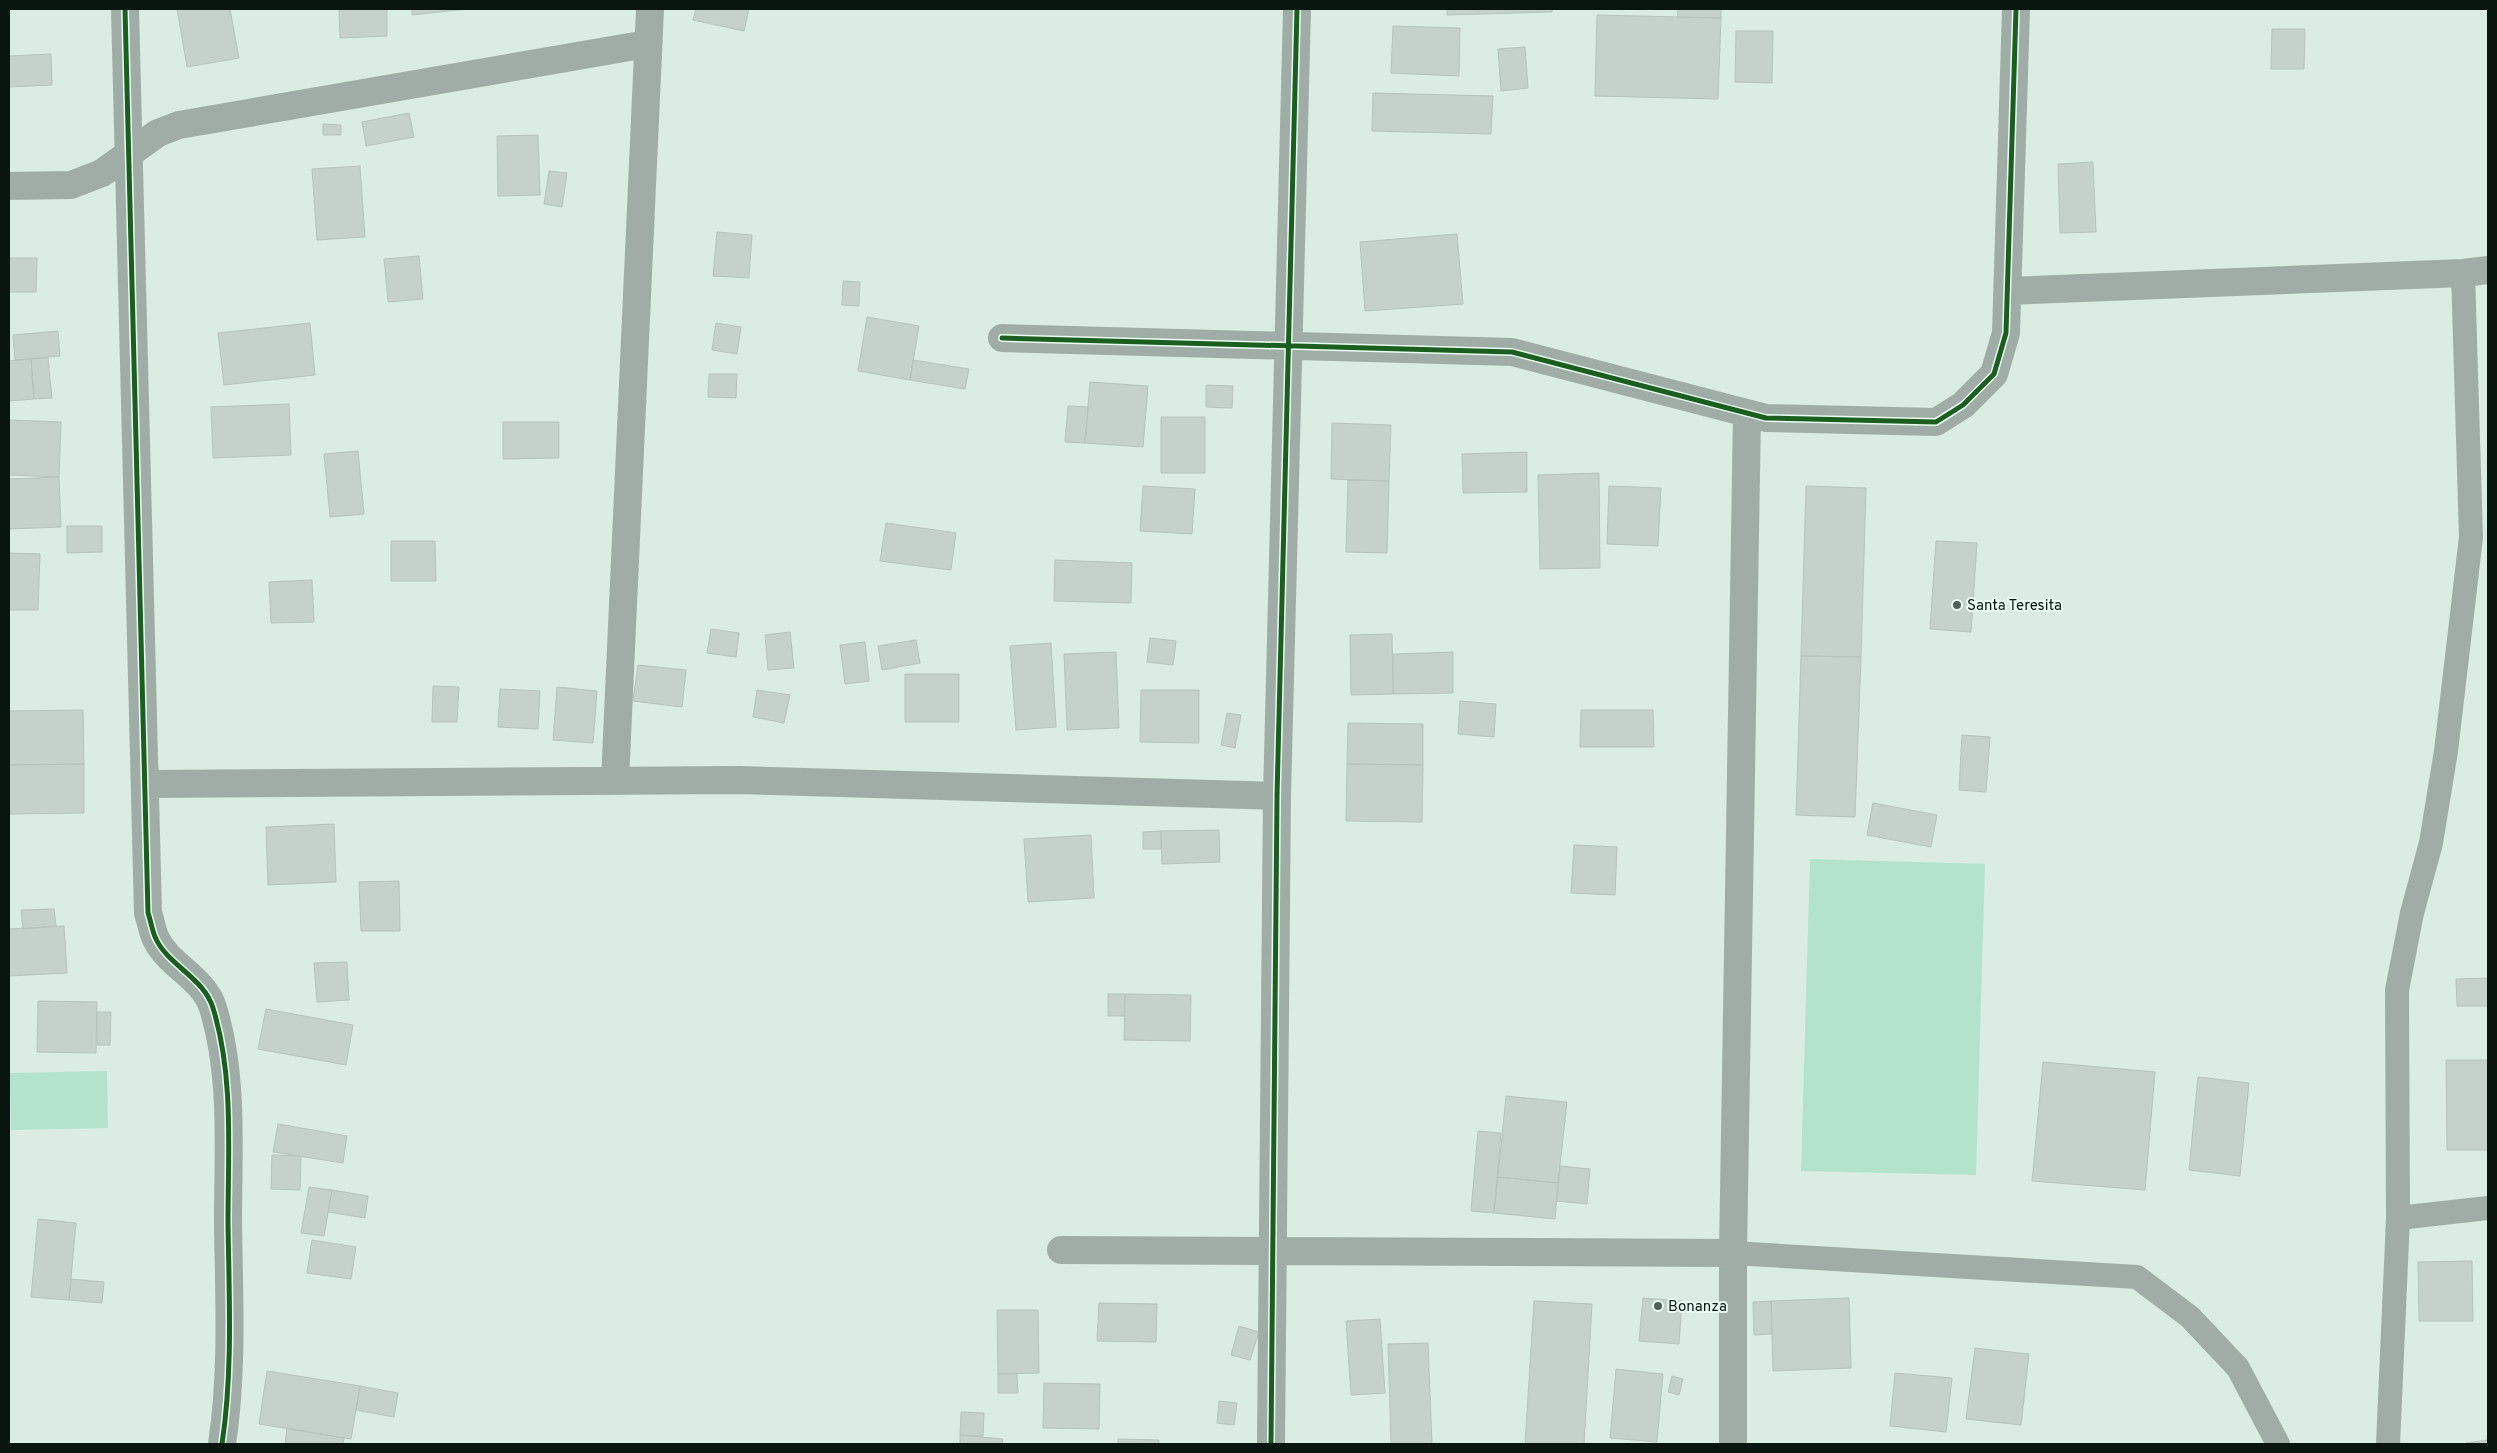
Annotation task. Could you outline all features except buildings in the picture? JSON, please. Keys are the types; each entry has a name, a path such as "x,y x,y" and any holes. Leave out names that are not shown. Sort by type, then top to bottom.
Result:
{"street":[{"path":"125,9 148,913 156,939 171,959 198,983 212,1006 227,1092 229,1358 226,1414 222,1444"},
{"path":"615,781 650,9"},
{"path":"1270,1444 1277,796 1297,9"},
{"path":"1002,338 1512,352 1766,418 1936,422 1963,405 1994,374 2006,333 2009,291 2016,9"},
{"path":"9,186 71,185 102,174 158,133 179,125 647,44"},
{"path":"2009,291 2476,271"},
{"path":"1733,1444 1733,1253 1747,414"},
{"path":"146,784 740,780 1277,796"},
{"path":"1061,1250 1733,1253"}],"lane":[{"path":"2388,1444 2398,1218 2397,990 2412,912 2431,844 2446,751 2471,537 2476,271"},
{"path":"2398,1218 2488,1208"},
{"path":"1733,1253 2137,1277 2190,1317 2238,1368 2278,1444"}],"green space":[{"path":"1810,859 1985,864 1976,1175 1801,1171"},
{"path":"107,1071 108,1128 11,1130 10,1073"}],"cycle path":[{"path":"125,9 148,913 155,936 162,948 202,988 208,998 213,1008 220,1034 224,1060 229,1141 229,1361 222,1444"},
{"path":"1271,1444 1277,796 1297,9"},
{"path":"1002,338 1512,352 1766,418 1936,422 1963,405 1994,374 2006,333 2016,9"}],"place":[{"name":"Santa Teresita","path":"1957,605"},
{"name":"Bonanza","path":"1658,1306"}]}
